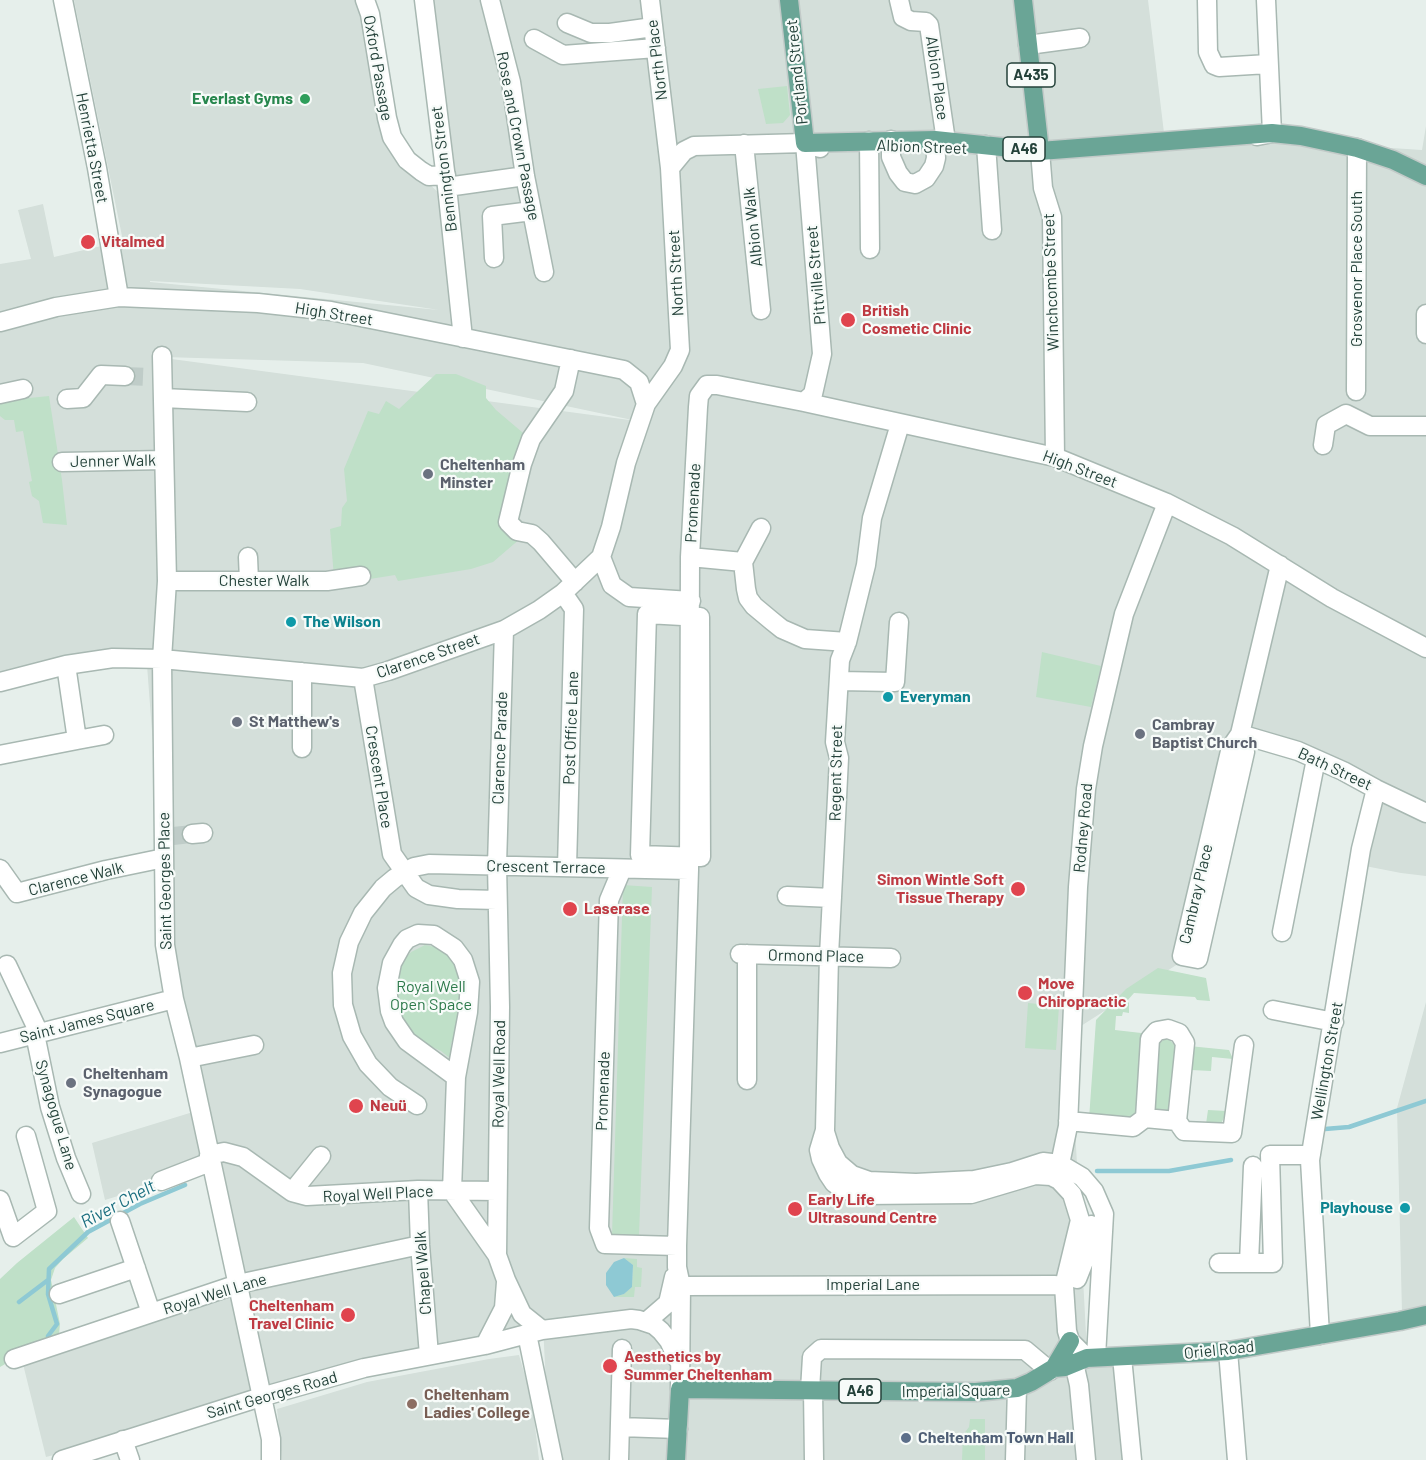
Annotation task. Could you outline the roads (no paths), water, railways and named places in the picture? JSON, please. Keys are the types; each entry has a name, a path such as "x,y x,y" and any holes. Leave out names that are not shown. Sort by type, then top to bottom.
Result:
{"main road":[{"name":"Portland Street","path":"789,0 805,143"},
{"name":"Winchcombe Street","path":"1023,0 1040,151"},
{"name":"Albion Street","path":"805,143 939,143 1040,151 1272,133 1301,136 1357,148 1426,174"},
{"name":"Oriel Road","path":"1017,1388 1052,1369 1086,1360 1228,1351 1426,1315"},
{"name":"A46","path":"1401,1321 1426,1328"},
{"path":"1052,1369 1070,1341"},
{"name":"Imperial Square","path":"680,1389 976,1392 1017,1388"},
{"name":"Promenade","path":"676,1460 680,1389"}],"street":[{"name":"Henrietta Street","path":"63,0 97,168 119,297"},
{"name":"Oxford Passage","path":"365,0 370,14 387,118 392,137 407,160 429,176 447,181 525,176"},
{"name":"Bennington Street","path":"424,0 447,181 463,338"},
{"name":"Rose and Crown Passage","path":"490,0 511,82 525,176 544,272"},
{"name":"North Place","path":"650,0 670,168"},
{"name":"Albion Place","path":"899,0 903,17 911,21 926,22 929,25 939,143"},
{"path":"1207,0 1208,52 1214,65 1219,67 1268,64"},
{"path":"1266,0 1272,133"},
{"path":"567,23 591,33 610,33 653,27"},
{"path":"1028,45 1080,38"},
{"path":"534,39 563,55 656,48"},
{"name":"North Place","path":"664,121 679,137 694,146"},
{"name":"Albion Street","path":"1040,151 1061,153 1226,142 1272,133"},
{"name":"Albion Street","path":"694,146 805,143"},
{"name":"Pittville Street","path":"804,402 813,394 822,354 805,143"},
{"path":"891,143 891,157 898,173 906,182 915,184 922,182 929,174 939,143"},
{"name":"Albion Walk","path":"744,144 761,310"},
{"path":"869,144 870,249"},
{"path":"670,168 684,151 694,146"},
{"path":"986,148 992,230"},
{"name":"Grosvenor Place South","path":"1356,391 1357,148"},
{"name":"Winchcombe Street","path":"1040,151 1043,188 1052,217 1054,457"},
{"name":"North Street","path":"668,375 680,350 670,168"},
{"path":"494,258 492,216 532,211"},
{"name":"High Street","path":"0,322 56,307 119,297 258,303 331,311 624,370 639,382 646,404"},
{"path":"1426,314 1426,334"},
{"name":"Saint Georges Place","path":"162,356 155,378 163,398 167,581 162,659 168,836 164,858 165,945 174,999 189,1058 271,1439 271,1460"},
{"name":"Post Office Lane","path":"567,867 574,609 569,588 541,542 532,534 517,531 508,522 522,464 531,439 564,391 571,359"},
{"path":"67,399 83,398 101,375 125,376"},
{"name":"Clarence Street","path":"0,682 66,665 113,658 162,659 363,678 504,630 540,610 569,588 601,557 611,527 626,463 646,404 668,375"},
{"name":"High Street","path":"703,391 717,385 1054,457 1167,503 1232,536 1332,598 1426,648"},
{"path":"0,394 23,389"},
{"name":"Promenade","path":"680,1389 681,1286 677,1267 677,1246 689,863 691,609 697,558 703,391"},
{"path":"163,398 247,402"},
{"path":"1323,445 1326,425 1346,414 1370,426 1426,426"},
{"name":"Regent Street","path":"900,424 872,518 866,565 847,642 840,660 835,742 839,758 829,956 825,1130 819,1150 823,1167 834,1183 852,1193 899,1196 971,1194 1035,1175 1051,1176 1060,1172"},
{"name":"Jenner Walk","path":"62,462 164,460"},
{"name":"Rodney Road","path":"1060,1172 1068,1122 1078,887 1086,789 1105,690 1124,614 1167,503"},
{"path":"761,528 743,562 748,598 754,606 782,628 805,639 847,642"},
{"path":"248,557 249,581"},
{"path":"601,557 612,585 629,597 691,609"},
{"path":"697,558 743,562"},
{"name":"Cambray Place","path":"1240,734 1245,752 1198,959 1182,956 1231,747 1240,734 1280,565"},
{"name":"Chester Walk","path":"167,581 327,581 361,576"},
{"path":"689,863 640,855 646,614 691,609"},
{"path":"839,681 895,682 899,621"},
{"name":"Clarence Parade","path":"497,865 504,630"},
{"path":"66,665 77,740"},
{"path":"302,672 302,748"},
{"name":"Crescent Place","path":"363,678 392,854 416,888 429,896 497,900"},
{"name":"Bath Street","path":"1240,734 1317,759 1426,813"},
{"path":"0,755 104,735"},
{"path":"1282,932 1317,759"},
{"name":"Wellington Street","path":"1320,1335 1311,1155 1361,849 1376,789"},
{"name":"Clarence Walk","path":"0,869 17,893 164,858"},
{"name":"Crescent Terrace","path":"405,872 414,867 429,864 622,869 689,863"},
{"name":"Royal Well Road","path":"497,865 500,1007 497,1255 522,1314 535,1332"},
{"name":"Promenade","path":"622,869 609,900 599,1228 605,1246 677,1246"},
{"path":"405,872 395,878 372,900 355,927 344,957 342,989 346,1021 368,1064 390,1087 417,1105"},
{"path":"787,896 832,898"},
{"path":"452,1191 456,1077 468,1012 469,974 463,960 448,943 434,935 418,934 407,939 392,963 387,988 390,1011 394,1022 407,1041 456,1077"},
{"name":"Ormond Place","path":"747,1080 744,954 891,958"},
{"name":"Synagogue Lane","path":"7,964 37,1034 50,1107 66,1158 81,1194"},
{"name":"Saint James Square","path":"0,1043 174,999"},
{"path":"1273,1010 1334,1022"},
{"path":"1145,1118 1150,1039 1157,1031 1168,1029 1179,1033 1185,1043 1178,1121 1184,1131 1232,1133 1244,1045"},
{"path":"189,1058 254,1045"},
{"path":"1068,1122 1133,1127 1145,1118 1178,1121"},
{"path":"0,1200 13,1237 47,1211 26,1136"},
{"name":"Royal Well Place","path":"209,1158 224,1152 243,1157 292,1192 316,1197 418,1190 497,1191"},
{"path":"1219,1263 1273,1263 1270,1155 1311,1155"},
{"path":"292,1192 321,1156"},
{"path":"161,1181 209,1158"},
{"path":"1248,1263 1253,1166"},
{"path":"1060,1172 1088,1184 1104,1214 1098,1292 1086,1360 1079,1385 1086,1460"},
{"path":"1060,1172 1076,1203 1080,1220 1065,1286 1070,1341 1086,1360"},
{"name":"Chapel Walk","path":"418,1190 429,1355"},
{"name":"Royal Well Place","path":"452,1191 497,1255"},
{"path":"1066,1305 1087,1254 1093,1216 1102,1208"},
{"path":"120,1221 151,1314"},
{"name":"Royal Well Lane","path":"14,1359 238,1284 420,1245"},
{"path":"677,1267 668,1303 646,1322 661,1331 669,1341 677,1359 680,1389"},
{"path":"59,1294 136,1268"},
{"name":"Royal Well Road","path":"485,1345 504,1308 506,1280"},
{"name":"Imperial Lane","path":"681,1286 1065,1286"},
{"name":"Saint Georges Road","path":"62,1460 261,1397 364,1368 485,1345 535,1332 631,1319 646,1322"},
{"path":"535,1332 553,1460"},
{"path":"619,1460 622,1349"},
{"path":"814,1460 812,1357 821,1349 1025,1350 1052,1369"},
{"path":"1228,1351 1237,1460"},
{"path":"1122,1357 1132,1460"},
{"name":"Imperial Square","path":"1015,1460 1017,1388"},
{"path":"620,1427 678,1429"},
{"path":"123,1440 130,1460"}],"water":[{"path":"624,1258 633,1265 632,1287 624,1294 614,1297 606,1285 606,1273 614,1262"}],"waterway":[{"name":"River Chelt","path":"1325,1129 1349,1127 1426,1101"},
{"name":"River Chelt","path":"1097,1171 1169,1171 1231,1160"},
{"name":"River Chelt","path":"48,1336 57,1324 48,1294 49,1269 88,1232 140,1204 185,1185"},
{"name":"River Chelt","path":"19,1302 48,1280"}],"tunnel":[{"path":"125,376 148,377"},
{"path":"173,836 192,834"}],"place":[{"name":"Everlast Gyms","path":"305,99"},
{"name":"Vitalmed","path":"88,242"},
{"name":"British Cosmetic Clinic","path":"848,320"},
{"name":"Cheltenham Minster","path":"428,474"},
{"name":"The Wilson","path":"291,622"},
{"name":"Everyman","path":"888,697"},
{"name":"St Matthew's","path":"237,722"},
{"name":"Cambray Baptist Church","path":"1140,734"},
{"name":"Simon Wintle Soft Tissue Therapy","path":"1018,889"},
{"name":"Laserase","path":"570,909"},
{"name":"Move Chiropractic","path":"1025,993"},
{"name":"Cheltenham Synagogue","path":"71,1083"},
{"name":"Neuü","path":"356,1106"},
{"name":"Playhouse","path":"1405,1208"},
{"name":"Early Life Ultrasound Centre","path":"795,1209"},
{"name":"Cheltenham Travel Clinic","path":"348,1315"},
{"name":"Aesthetics by Summer Cheltenham","path":"610,1366"},
{"name":"Cheltenham Ladies' College","path":"412,1404"},
{"name":"Cheltenham Town Hall","path":"906,1438"}],"park label":[{"name":"Royal Well Open Space","path":"431,996"}]}
